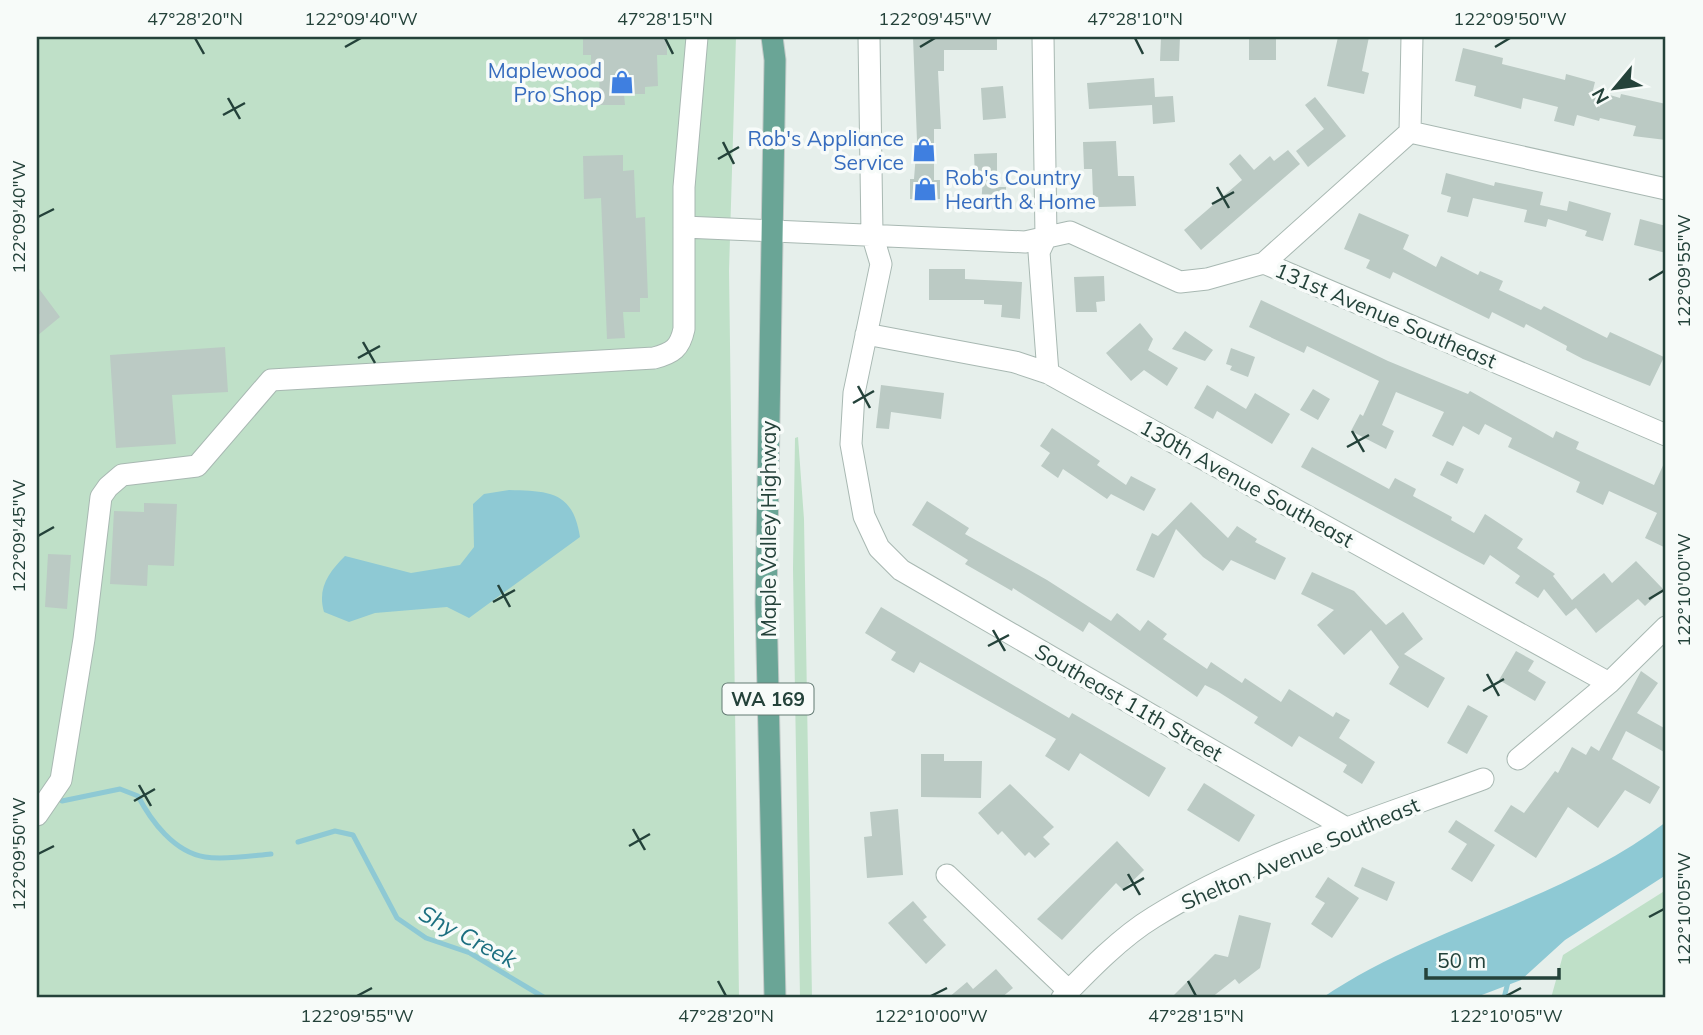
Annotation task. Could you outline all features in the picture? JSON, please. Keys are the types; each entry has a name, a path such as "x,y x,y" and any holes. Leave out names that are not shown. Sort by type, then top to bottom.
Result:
{"main road":[{"name":"Maple Valley Highway","path":"772,37 775,60"},
{"name":"Maple Valley Highway","path":"775,998 766,603 771,230 775,60 779,37"}],"street":[{"path":"37,815 61,780 84,639 101,497 116,479 122,475 197,466 271,380 654,358 668,355 681,343 684,329 684,187 697,37"},
{"path":"866,334 881,264 872,234 869,37"},
{"path":"1043,37 1046,237 1039,252 1048,373"},
{"path":"1264,263 1410,132 1412,37"},
{"path":"1410,132 1666,189"},
{"name":"131st Avenue Southeast","path":"684,227 1025,242 1070,232 1180,282 1207,279 1264,263 1666,435"},
{"name":"130th Avenue Southeast","path":"866,334 1015,362 1048,373 1609,683"},
{"name":"Southeast 11th Street","path":"866,334 854,393 851,444 864,516 879,548 901,570 1348,829"},
{"path":"1518,760 1609,683 1666,626"},
{"name":"Shelton Avenue Southeast","path":"1066,995 1152,918 1238,874 1348,829 1483,779"},
{"path":"947,875 1066,995"}],"green space":[{"path":"37,37 736,37 729,271 739,998 37,998"},
{"path":"798,437 804,519 812,998 800,998 793,569 795,438"},
{"path":"1666,890 1666,998 1551,998 1563,955"}],"water":[{"path":"509,490 547,493 565,502 572,510 580,537 469,618 447,607 375,613 349,622 324,612 323,588 334,568 345,556 411,573 460,565 474,547 473,504 484,494"},
{"path":"1666,822 1666,875 1565,940 1521,980 1474,998 1322,998 1406,951 1584,873"}],"building":[{"path":"583,37 667,37 667,55 657,55 658,86 645,87 645,94 624,94 625,105 600,105 599,71 591,71 591,55 583,55"},
{"path":"913,37 997,37 997,50 944,50 944,71 938,71 941,129 934,129 934,180 940,180 940,199 910,199 910,179 914,179 917,141"},
{"path":"1161,37 1180,37 1179,61 1160,61"},
{"path":"1249,37 1276,37 1276,60 1249,60"},
{"path":"1338,37 1369,37 1362,71 1369,73 1364,94 1327,86"},
{"path":"1463,48 1503,58 1502,64 1565,80 1566,74 1595,82 1593,90 1620,98 1621,94 1666,104 1666,140 1633,136 1636,126 1600,118 1599,121 1577,115 1574,126 1554,121 1558,107 1523,98 1521,109 1474,96 1476,86 1455,81"},
{"path":"1154,78 1155,97 1173,96 1175,122 1153,124 1152,105 1089,109 1087,83"},
{"path":"1003,86 1006,118 983,120 981,88"},
{"path":"1315,97 1346,136 1308,167 1296,151 1324,129 1305,105"},
{"path":"1116,141 1118,176 1134,176 1136,206 1099,207 1098,197 1093,197 1092,169 1084,169 1083,142"},
{"path":"1288,150 1300,164 1201,250 1184,230 1242,180 1229,164 1240,154 1254,170 1270,156 1274,161"},
{"path":"997,153 997,187 1006,187 1006,209 981,208 983,175 975,175 974,154"},
{"path":"623,155 623,171 634,170 636,218 645,217 648,298 640,298 640,312 623,312 625,338 607,339 601,198 584,199 583,156"},
{"path":"1446,173 1494,186 1495,182 1543,192 1540,205 1567,211 1569,201 1611,213 1603,241 1585,236 1587,231 1548,219 1546,227 1524,222 1527,210 1473,198 1468,217 1447,212 1451,197 1441,194"},
{"path":"1359,213 1409,235 1403,249 1436,267 1441,256 1478,275 1480,271 1503,281 1499,290 1541,310 1544,306 1607,338 1610,332 1664,357 1650,386 1583,359 1566,350 1567,346 1526,324 1524,328 1492,312 1489,319 1393,272 1390,279 1366,268 1370,260 1344,249"},
{"path":"1640,219 1666,226 1666,253 1634,245"},
{"path":"929,269 965,269 965,279 1022,282 1020,319 1001,317 1002,305 984,304 984,300 929,300"},
{"path":"1104,276 1105,301 1096,302 1097,312 1076,312 1074,277"},
{"path":"37,286 60,317 37,336"},
{"path":"1261,300 1388,361 1468,394 1470,391 1553,438 1556,431 1579,442 1576,449 1654,485 1666,459 1666,548 1645,538 1657,513 1609,491 1603,505 1576,492 1580,482 1508,447 1512,438 1485,424 1479,435 1463,426 1453,446 1432,436 1444,412 1396,392 1382,425 1394,431 1386,449 1351,431 1360,414 1363,416 1379,381 1307,346 1304,353 1249,327"},
{"path":"1140,323 1153,339 1148,350 1178,368 1167,386 1144,370 1131,381 1106,353"},
{"path":"1185,331 1213,350 1205,361 1172,349"},
{"path":"225,347 228,392 172,395 176,444 116,448 110,355"},
{"path":"1231,348 1255,357 1248,377 1230,370 1232,366 1226,364"},
{"path":"881,385 944,393 941,419 891,412 889,429 876,428"},
{"path":"1207,385 1246,409 1255,393 1290,414 1272,444 1217,411 1213,419 1194,408"},
{"path":"1313,389 1330,399 1318,420 1300,410"},
{"path":"1052,428 1100,461 1097,465 1126,485 1131,476 1156,489 1144,511 1111,494 1107,499 1063,469 1058,478 1041,466 1050,453 1040,446"},
{"path":"1312,447 1389,489 1395,478 1416,489 1413,496 1452,517 1451,520 1474,533 1485,514 1523,539 1517,548 1555,574 1553,576 1572,600 1604,573 1612,583 1636,561 1663,589 1645,606 1638,599 1596,633 1576,608 1566,616 1544,589 1538,598 1515,583 1520,576 1490,555 1484,565 1301,467"},
{"path":"1447,461 1464,469 1457,484 1440,475"},
{"path":"927,501 969,528 965,534 1047,580 1111,621 1117,613 1140,631 1148,620 1167,634 1163,639 1207,669 1211,662 1242,683 1245,678 1281,702 1289,689 1333,717 1336,712 1350,720 1339,738 1375,762 1362,784 1343,772 1347,765 1299,736 1292,747 1254,723 1258,717 1217,691 1205,685 1197,697 1089,622 1083,632 1013,588 1012,591 965,564 968,560 912,525"},
{"path":"1191,502 1228,538 1237,526 1257,539 1255,542 1286,558 1275,580 1231,560 1223,571 1203,557 1176,529 1154,578 1136,570 1152,533 1158,536"},
{"path":"144,503 177,504 174,566 148,565 147,586 110,584 114,511 144,512"},
{"path":"48,554 71,555 67,609 45,607"},
{"path":"1312,572 1354,591 1386,625 1403,612 1423,639 1404,654 1445,678 1428,708 1389,684 1399,667 1371,630 1344,655 1317,625 1334,610 1301,594"},
{"path":"881,607 1069,718 1072,713 1166,768 1149,797 1080,753 1069,771 1045,756 1056,739 920,662 914,673 891,660 896,652 865,633"},
{"path":"1516,651 1534,661 1528,671 1546,682 1535,701 1499,680"},
{"path":"1641,671 1658,683 1637,713 1666,729 1666,753 1626,731 1612,759 1660,787 1650,804 1625,790 1598,828 1568,807 1536,858 1494,831 1511,805 1524,813 1555,771 1558,773 1572,747 1586,755 1591,746 1599,751"},
{"path":"1468,705 1488,716 1467,754 1447,743"},
{"path":"921,754 944,754 944,761 982,761 981,798 921,797"},
{"path":"1204,783 1255,815 1239,842 1187,810"},
{"path":"1010,784 1054,827 1043,837 1050,844 1035,858 1029,852 1025,856 1002,831 998,835 978,813"},
{"path":"898,809 903,875 867,878 864,837 872,836 870,812"},
{"path":"1456,820 1495,845 1472,882 1451,869 1467,844 1448,832"},
{"path":"1117,841 1144,870 1123,890 1116,883 1062,940 1037,919"},
{"path":"1362,867 1395,882 1387,901 1354,886"},
{"path":"1328,877 1359,898 1332,938 1311,924 1325,903 1315,897"},
{"path":"913,901 927,917 923,920 946,945 926,964 888,923"},
{"path":"1239,915 1271,923 1260,968 1239,984 1235,979 1211,998 1171,998 1215,954 1228,957"},
{"path":"996,969 1013,988 1001,998 948,998 967,982 973,989"}],"waterway":[{"name":"Shy Creek","path":"62,801 120,789 138,796 165,834 183,849 194,854 221,858 271,854"},
{"name":"Shy Creek","path":"298,842 335,831 353,835 397,918 426,938 470,953 545,998"},
{"path":"1504,998 1509,978"}],"place":[{"name":"Maplewood Pro Shop","path":"622,82"},
{"name":"Rob's Appliance Service","path":"924,150"},
{"name":"Rob's Country Hearth & Home","path":"925,189"}]}
